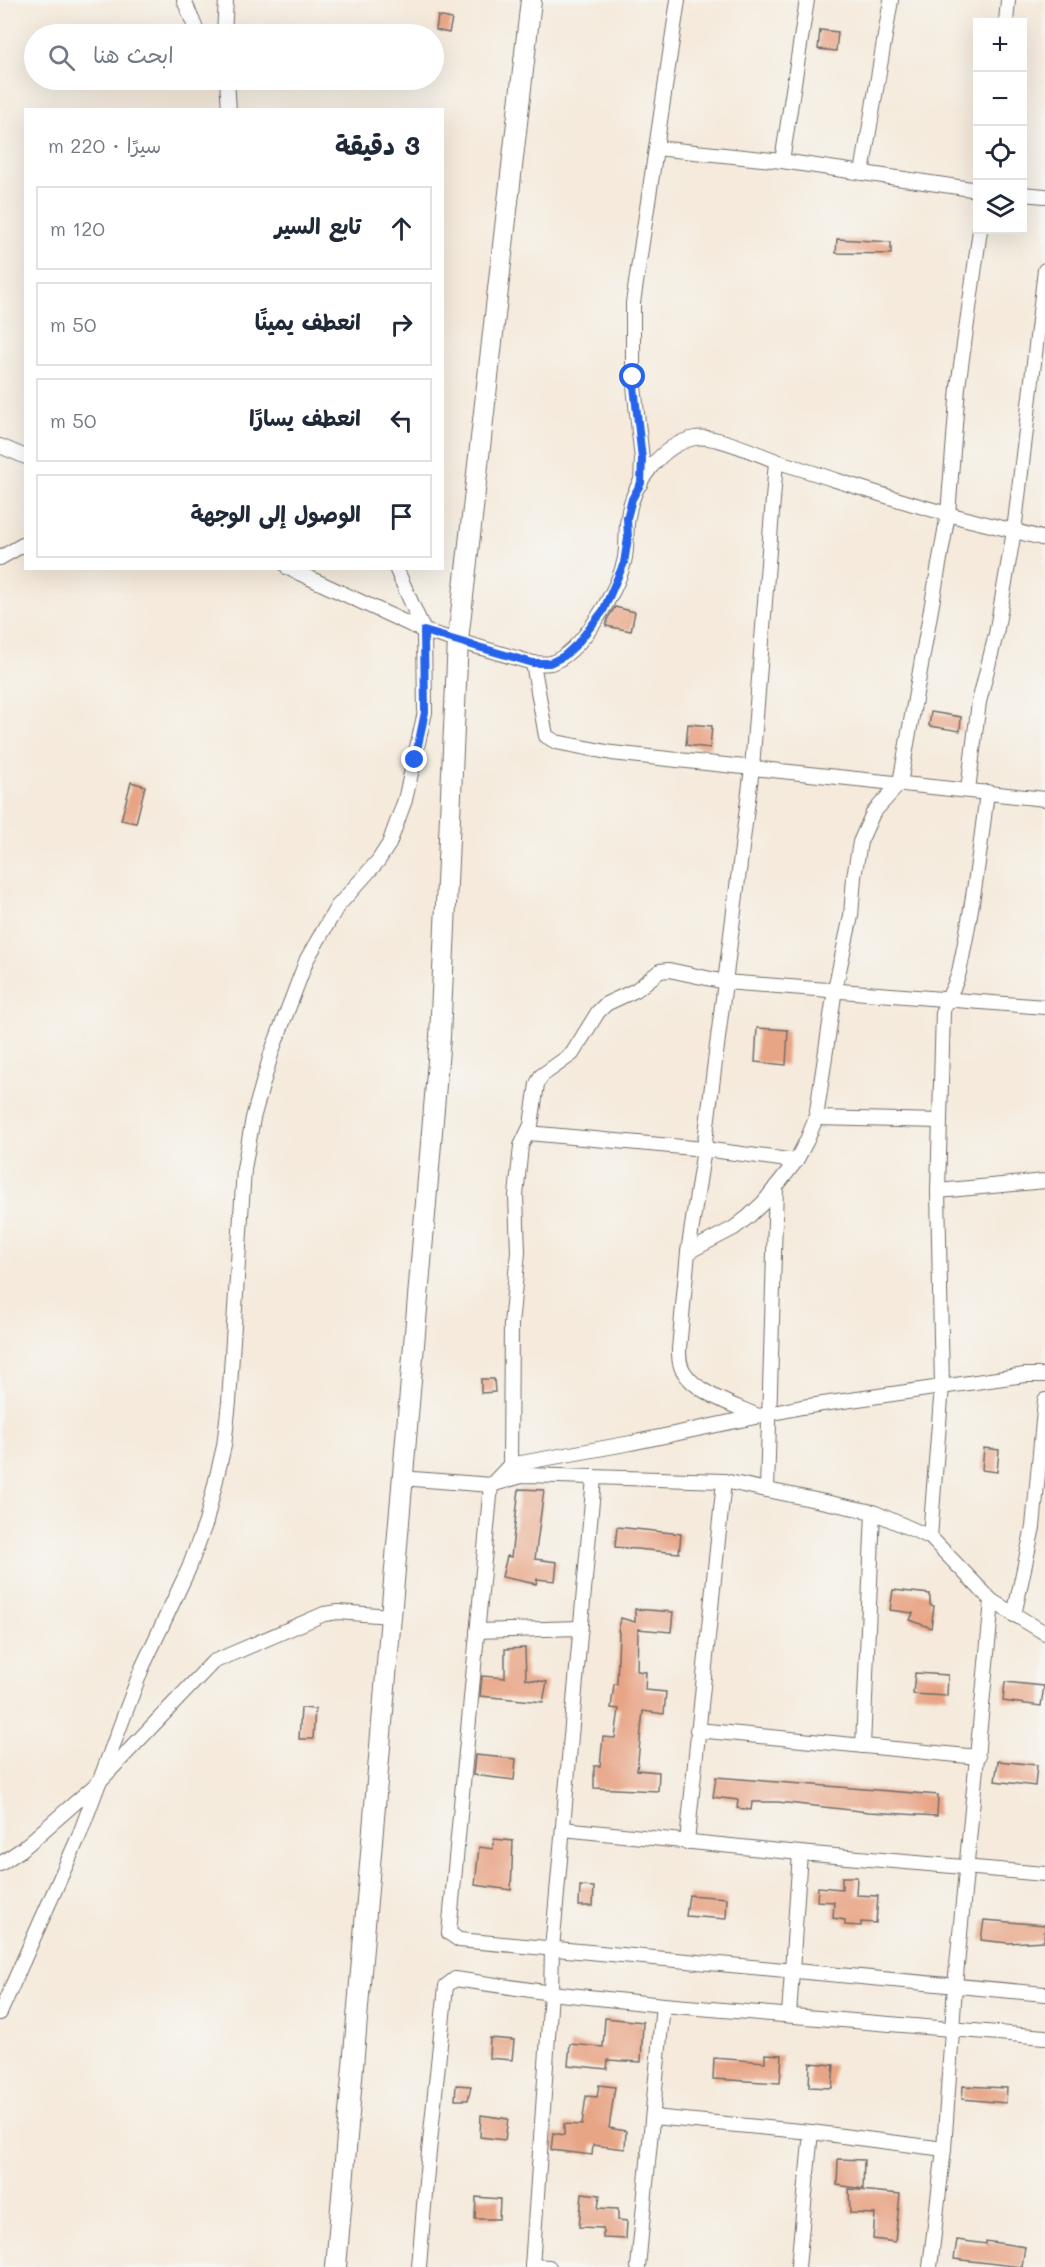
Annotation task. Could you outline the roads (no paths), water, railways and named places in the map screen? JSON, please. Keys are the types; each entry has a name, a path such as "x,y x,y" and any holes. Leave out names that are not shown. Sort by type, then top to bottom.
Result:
{"main road":[{"path":"336,2267 440,1037 458,640 531,0"}],"street":[{"path":"184,0 194,24"},
{"path":"225,24 226,0"},
{"path":"641,483 642,459 633,377 633,303 678,0"},
{"path":"782,161 807,0"},
{"path":"862,173 891,0"},
{"path":"1006,18 1008,0"},
{"path":"221,90 229,108"},
{"path":"228,90 229,108"},
{"path":"656,148 782,161 973,189"},
{"path":"1027,194 1045,196"},
{"path":"688,1252 734,1228 748,1217 796,1161 816,1118 835,989 851,916 860,842 873,813 900,783 948,514 958,387 979,234"},
{"path":"968,790 980,702 996,634 1014,531 1045,270"},
{"path":"292,570 424,631 533,663 550,663 564,656 577,644 603,611 624,563 628,538 627,518 632,499 641,483 658,459 680,443 697,437 711,438 776,461 948,514 1045,539"},
{"path":"0,446 24,456"},
{"path":"764,1415 695,1385 683,1372 679,1349 688,1252 704,1149 752,768 776,461"},
{"path":"0,558 24,544"},
{"path":"0,2013 79,1836 142,1668 189,1568 206,1522 224,1446 229,1402 244,1168 253,1118 272,1051 308,959 337,907 378,861 389,844 405,800 425,712 424,631 397,570"},
{"path":"533,663 546,736 556,742 612,753 1045,800"},
{"path":"930,1537 942,1386 938,1191 943,1011 961,964 974,897 987,792"},
{"path":"510,1465 511,1324 518,1252 516,1196 521,1146 531,1125 537,1084 541,1076 572,1054 598,1012 606,1004 632,993 660,971 669,970 725,982 1045,1007"},
{"path":"816,1118 940,1121"},
{"path":"528,1133 704,1149 796,1161"},
{"path":"938,1191 1045,1181"},
{"path":"767,1490 764,1415 776,1186"},
{"path":"1045,1375 1025,1375 942,1386 764,1415 510,1465 491,1485 449,1933 459,1940 1045,1994"},
{"path":"1014,1615 1033,1527 1045,1400"},
{"path":"401,1478 491,1485 525,1475 724,1481 873,1512 930,1537 992,1601 1045,1634"},
{"path":"549,2267 532,2266 552,1949 594,1478"},
{"path":"687,1842 724,1481"},
{"path":"863,1746 873,1512"},
{"path":"930,2267 944,2149 955,1986 992,1601"},
{"path":"0,1864 21,1850 99,1782 213,1662 324,1614 338,1612 390,1616"},
{"path":"477,1631 580,1628"},
{"path":"697,1730 978,1757"},
{"path":"563,1829 800,1853 1045,1874"},
{"path":"789,2015 790,1969 800,1853"},
{"path":"419,2267 446,1986 455,1979 551,1993 663,2005 1045,2037"},
{"path":"638,2267 663,2005"},
{"path":"653,2117 811,2132 944,2149"},
{"path":"798,2267 811,2132"}]}
